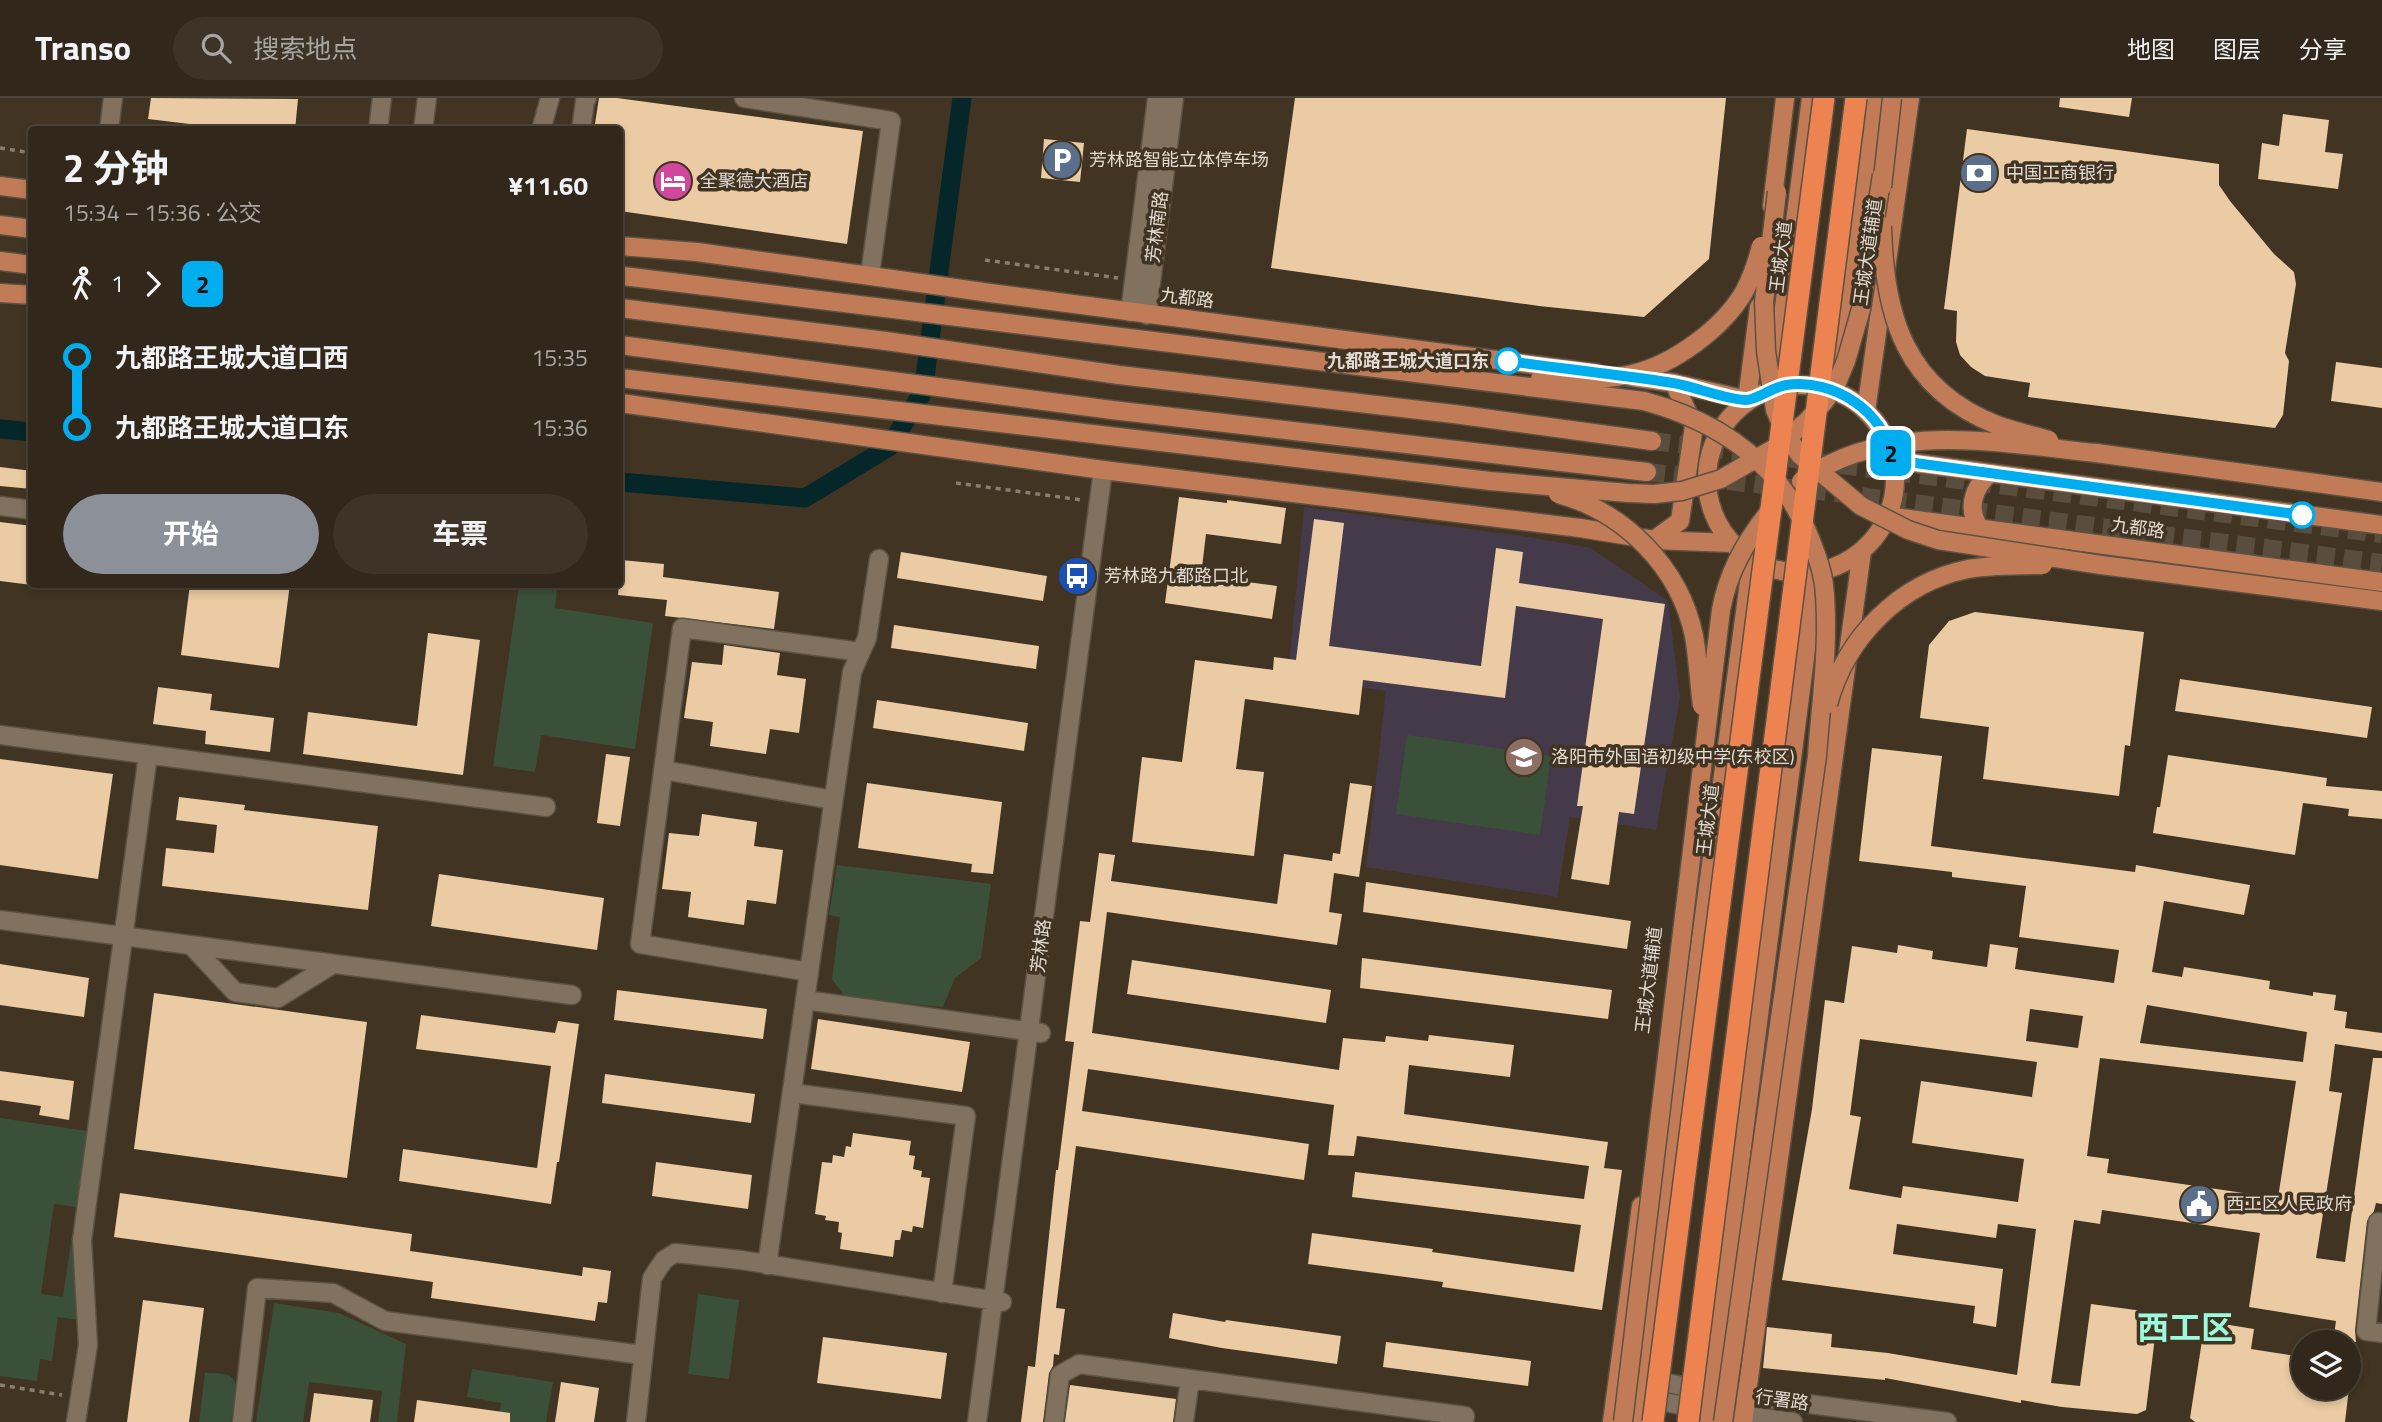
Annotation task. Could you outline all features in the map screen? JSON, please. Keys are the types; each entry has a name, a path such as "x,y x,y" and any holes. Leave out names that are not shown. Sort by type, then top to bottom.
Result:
{"highway":[{"name":"王城大道","path":"1653,1422 1824,98"},
{"path":"1688,1422 1856,98"}],"main road":[{"path":"1787,98 1764,302 1766,351 1775,411 1787,438 1800,454 1861,506 1908,530 1948,542 2101,565 2382,601"},
{"path":"1748,400 1787,98"},
{"name":"王城大道","path":"1773,388 1811,98"},
{"path":"1837,392 1874,98"},
{"path":"623,378 1490,481 1628,493 1673,492 1714,482 1778,446 1807,421 1836,385 1861,309 1892,98"},
{"name":"王城大道辅道","path":"1867,411 1910,98"},
{"path":"1882,175 1883,260 1891,312 1903,340 1925,375 1955,402 1998,425 2096,453"},
{"path":"0,186 28,190"},
{"path":"1500,383 1532,379 1624,376 1655,367 1681,354 1712,328 1743,294 1755,268 1777,192"},
{"path":"0,225 28,228"},
{"name":"九都路","path":"623,246 697,252 1674,383 1748,400"},
{"path":"0,261 28,264"},
{"path":"623,276 1644,401 1683,412 1706,423 1747,450 1784,489 1809,535 1824,583 1825,648 1817,756"},
{"path":"0,293 28,296"},
{"path":"623,308 886,341 1119,375 1454,414 1652,441"},
{"path":"623,345 961,390 1647,472"},
{"path":"1654,540 1680,521 1694,426 1674,383"},
{"path":"1803,384 1821,386 1837,392 1867,411 1887,440 1893,460 1895,490 1887,516 1874,539 1848,561 1816,572 1800,574 1766,568 1752,560 1731,543 1716,522 1709,505 1706,470 1716,436 1725,421 1748,400 1773,388 1803,384"},
{"path":"623,403 943,449 1566,526 1654,540 1731,543"},
{"path":"1623,1422 1721,610 1729,579 1741,552 1762,520 1797,484 1835,460 1876,447 1956,439 2096,453 2382,492"},
{"name":"九都路","path":"1893,460 2382,525"},
{"path":"1979,527 1974,519 1972,499 1979,482 1989,474"},
{"path":"1490,481 1556,494 1600,510 1624,527 1662,565 1680,594 1693,634 1702,708 1703,756"},
{"name":"九都路","path":"1887,516 2382,582"},
{"name":"王城大道辅道","path":"1612,1422 1690,827 1731,543"},
{"path":"1743,1419 1862,551"},
{"name":"王城大道","path":"1636,1422 1752,560"},
{"path":"1714,1418 1817,756 1831,693 1841,669 1867,630 1897,600 1953,573 1982,567 2101,565"},
{"path":"1714,1418 1712,1391 1727,1264 1816,572"},
{"path":"1690,827 1730,722"},
{"path":"1735,1205 1790,1081"},
{"path":"1727,1264 1750,1375"}],"street":[{"path":"110,126 113,98"},
{"path":"378,126 382,98"},
{"path":"424,126 427,98"},
{"path":"542,126 550,98"},
{"path":"582,126 587,98"},
{"path":"744,98 891,121 870,275"},
{"name":"芳林南路","path":"1138,313 1133,280 1157,98"},
{"name":"芳林南路","path":"1138,313 1174,98"},
{"name":"芳林路","path":"1035,1032 1098,502 1109,470"},
{"name":"芳林路","path":"977,1422 999,1302 1109,470"},
{"path":"0,506 28,510"},
{"path":"767,1265 852,672 867,638 879,559"},
{"path":"809,972 640,944 682,628 861,652"},
{"path":"0,735 546,807"},
{"path":"76,1422 88,1345 82,1240 148,755"},
{"path":"663,770 833,800"},
{"path":"0,920 572,995"},
{"path":"191,945 235,992 278,998 334,964"},
{"path":"805,1000 1035,1032"},
{"path":"792,1093 966,1116 942,1293"},
{"path":"2382,1223 2378,1222 2366,1331 2382,1333"},
{"path":"636,1422 652,1278 664,1259 675,1253 999,1302"},
{"path":"242,1422 257,1288 333,1293 385,1321 643,1355"},
{"name":"芳林路","path":"989,1422 999,1302"},
{"path":"1054,1422 1060,1375 1079,1364 1465,1416 1464,1422"},
{"name":"行署路","path":"1619,1373 1712,1391 1947,1422"},
{"path":"1184,1422 1190,1379"},
{"name":"行署路","path":"1616,1393 1714,1418 1793,1422"}],"path":[{"path":"0,148 28,152"},
{"path":"985,260 1133,280"},
{"path":"956,483 1098,502"},
{"path":"0,1385 69,1396"}],"shaded area":[{"name":"洛阳市外国语初级中学(东校区)","path":"1304,507 1529,537 1591,548 1668,601 1680,698 1656,830 1570,817 1557,897 1366,867 1386,691 1288,677"}],"green space":[{"path":"519,588 557,589 555,608 653,623 635,749 541,735 535,772 493,766"},
{"path":"1407,735 1551,756 1540,835 1396,814"},
{"path":"837,865 991,884 981,958 955,978 943,1007 845,997 832,979 840,917 829,915"},
{"path":"0,1118 87,1131 76,1207 54,1204 41,1294 63,1297 71,1242 80,1320 58,1317 52,1361 40,1359 37,1381 0,1376"},
{"path":"698,1294 739,1300 729,1379 688,1374"},
{"path":"274,1303 339,1313 406,1344 397,1422 378,1422 382,1391 309,1382 303,1422 256,1422"},
{"path":"472,1369 553,1382 546,1422 498,1422 501,1403 467,1397"},
{"path":"205,1373 225,1374 233,1378 236,1396 231,1422 199,1422"}],"building":[{"path":"151,98 298,99 295,126 206,126 148,119"},
{"path":"599,98 617,98 863,131 847,244 623,211 623,126 595,126"},
{"path":"1295,98 1726,98 1709,259 1644,317 1539,306 1271,268"},
{"path":"2060,98 2132,98 2129,117 2059,107"},
{"path":"2283,114 2329,120 2325,152 2343,154 2338,189 2258,179 2262,143 2279,146"},
{"path":"1967,129 2219,164 2219,185 2230,201 2274,254 2294,272 2296,284 2285,353 2289,361 2283,415 2275,428 2028,397 2030,383 1985,376 1971,367 1960,355 1956,342 1957,311 1944,309"},
{"name":"芳林路智能立体停车场","path":"1044,139 1084,143 1080,182 1041,178"},
{"path":"2336,362 2382,368 2382,408 2331,401"},
{"path":"0,467 28,470 28,489 0,486"},
{"path":"1179,497 1286,508 1281,544 1206,534 1201,576 1277,586 1272,619 1165,603"},
{"path":"1314,519 1344,523 1329,646 1481,666 1496,548 1523,552 1519,583 1665,604 1634,814 1619,812 1609,885 1571,879 1583,806 1577,806 1603,619 1516,606 1505,698 1363,680 1359,715 1245,699 1236,769 1264,772 1254,856 1132,842 1142,757 1182,762 1195,660 1273,670 1274,657 1296,660"},
{"path":"0,522 28,526 28,584 0,581"},
{"path":"901,552 1047,576 1043,601 897,578"},
{"path":"623,560 664,564 663,577 779,592 774,629 665,616 667,600 618,595 619,588 623,588"},
{"path":"189,588 289,588 279,668 181,655"},
{"path":"1975,612 2144,632 2130,746 2125,745 2119,796 1983,779 1989,727 1920,718 1929,645 1949,621"},
{"path":"894,625 1039,646 1036,669 891,648"},
{"path":"428,633 480,640 463,775 303,754 308,712 417,726"},
{"path":"724,645 780,653 777,675 806,679 799,733 770,729 766,754 710,746 713,722 684,718 692,662 722,665"},
{"path":"2180,679 2372,707 2367,738 2175,711"},
{"path":"158,687 212,694 210,710 274,718 270,752 205,744 206,731 153,724"},
{"path":"877,700 1028,723 1024,751 873,728"},
{"path":"1872,748 1942,756 1931,846 2135,872 2136,865 2250,885 2244,915 2164,901 2152,972 2182,977 2184,967 2270,981 2269,989 2313,996 2313,992 2336,995 2334,1010 2347,1012 2345,1028 2382,1033 2382,1051 2335,1044 2329,1091 2342,1093 2316,1258 2345,1262 2373,1058 2382,1058 2382,1204 2376,1203 2367,1221 2355,1330 2335,1330 2336,1321 2249,1307 2260,1233 2102,1210 2100,1224 2074,1220 2051,1383 2080,1386 2091,1304 2158,1313 2146,1410 2137,1414 2021,1400 2021,1403 1885,1378 1763,1368 1767,1327 1832,1334 1831,1347 1888,1353 2017,1375 2036,1229 1998,1224 1996,1238 1897,1224 1893,1254 2003,1269 1996,1327 1973,1323 1975,1306 1782,1280 1812,1109 1825,1000 1844,1003 1852,946 1897,953 1898,945 1933,951 1932,959 1987,967 1990,944 2018,948 2015,969 2114,983 2119,950 2019,937 2026,886 1952,877 1952,872 1859,861","holes":["2147,1005 2307,1032 2303,1062 2140,1043","2030,1009 2083,1016 2078,1048 2026,1041","1860,1039 2037,1062 2032,1097 1921,1081 1912,1143 2024,1159 2018,1202 1903,1186 1901,1198 1849,1189 1861,1117 1850,1115","2100,1058 2296,1081 2278,1198 2107,1173 2109,1159 2087,1156"]},
{"path":"606,754 630,757 620,826 597,823"},
{"path":"2168,755 2327,778 2326,786 2382,791 2382,819 2348,816 2349,809 2303,803 2295,855 2153,833"},
{"path":"0,759 113,774 98,879 0,865"},
{"path":"867,783 1002,802 993,874 971,872 972,864 858,848"},
{"path":"1350,783 1372,786 1359,877 1334,873 1329,912 1342,914 1337,945 1107,912 1092,1033 1339,1070 1343,1038 1385,1042 1386,1036 1428,1041 1429,1035 1514,1045 1510,1077 1409,1065 1404,1114 1608,1142 1604,1168 1622,1170 1602,1310 1442,1287 1443,1282 1308,1264 1312,1233 1574,1272 1581,1225 1352,1197 1355,1172 1584,1199 1589,1166 1357,1136 1354,1156 1328,1155 1334,1105 1088,1069 1082,1111 1309,1144 1304,1180 1076,1146 1056,1308 1065,1309 1059,1355 1054,1354 1049,1373 1043,1422 1021,1422 1028,1366 1035,1367 1056,1170 1074,1042 1065,1041 1080,921 1090,922 1099,853 1115,855 1111,881 1277,904 1284,854 1332,861 1333,853 1340,854"},
{"path":"179,797 245,805 244,810 378,826 368,910 162,886 166,848 214,853 217,825 176,820"},
{"path":"702,814 757,822 754,846 783,850 776,904 747,900 744,925 688,917 691,892 662,889 669,833 699,836"},
{"path":"439,874 604,898 597,950 431,926"},
{"path":"1366,882 1631,921 1627,949 1363,912"},
{"path":"1362,958 1612,990 1608,1019 1360,988"},
{"path":"1132,960 1331,990 1326,1023 1127,994"},
{"path":"0,964 89,978 84,1017 0,1005"},
{"path":"617,990 767,1009 763,1039 614,1020"},
{"path":"154,993 367,1022 347,1178 134,1149"},
{"path":"421,1015 555,1033 558,1021 579,1024 551,1204 399,1181 403,1149 537,1168 551,1066 416,1049"},
{"path":"818,1019 970,1042 962,1092 811,1069"},
{"path":"0,1071 74,1081 69,1120 39,1115 41,1106 0,1100"},
{"path":"605,1074 755,1094 751,1123 602,1103"},
{"path":"853,1133 911,1141 909,1155 915,1156 913,1169 922,1171 921,1177 930,1178 923,1228 913,1226 912,1232 902,1230 900,1240 895,1240 893,1257 840,1249 842,1233 838,1232 839,1222 825,1220 826,1216 815,1214 822,1162 832,1163 833,1155 844,1157 846,1146 851,1147"},
{"path":"656,1162 752,1175 748,1209 652,1196"},
{"path":"120,1193 412,1234 410,1251 582,1276 583,1267 611,1271 607,1303 598,1302 595,1321 431,1298 433,1282 114,1237"},
{"path":"143,1300 204,1308 189,1422 127,1422"},
{"path":"1173,1313 1341,1336 1337,1364 1169,1338"},
{"path":"2205,1321 2254,1329 2251,1349 2291,1355 2291,1400 2348,1400 2345,1422 2195,1422 2190,1418"},
{"path":"823,1337 947,1353 941,1399 817,1383"},
{"path":"1386,1342 1531,1361 1528,1386 1383,1367"},
{"path":"561,1382 599,1388 594,1422 555,1422"},
{"path":"1070,1385 1176,1399 1173,1422 1065,1422"},
{"path":"314,1393 373,1400 370,1422 310,1422"},
{"path":"417,1400 510,1413 510,1422 414,1422"}],"waterway":[{"path":"623,482 805,498 889,447 923,392 962,98"},
{"path":"0,429 28,432"}],"tunnel":[{"path":"1652,441 2382,534"},
{"path":"1647,472 1836,493 2382,563"}],"bus line":[{"name":"2","path":"1508,361 1674,383 1748,400 1768,390 1785,386 1821,386 1853,400 1867,411 1887,440 1893,460 2302,515"}],"place":[{"name":"芳林路智能立体停车场","path":"1062,160"},
{"name":"中国工商银行","path":"1979,173"},
{"name":"全聚德大酒店","path":"673,181"},
{"name":"九都路王城大道口东","path":"1508,361"},
{"name":"芳林路九都路口北","path":"1077,576"},
{"name":"洛阳市外国语初级中学(东校区)","path":"1524,757"},
{"name":"西工区人民政府","path":"2199,1204"}],"district":[{"name":"西工区","path":"2185,1328"}]}
